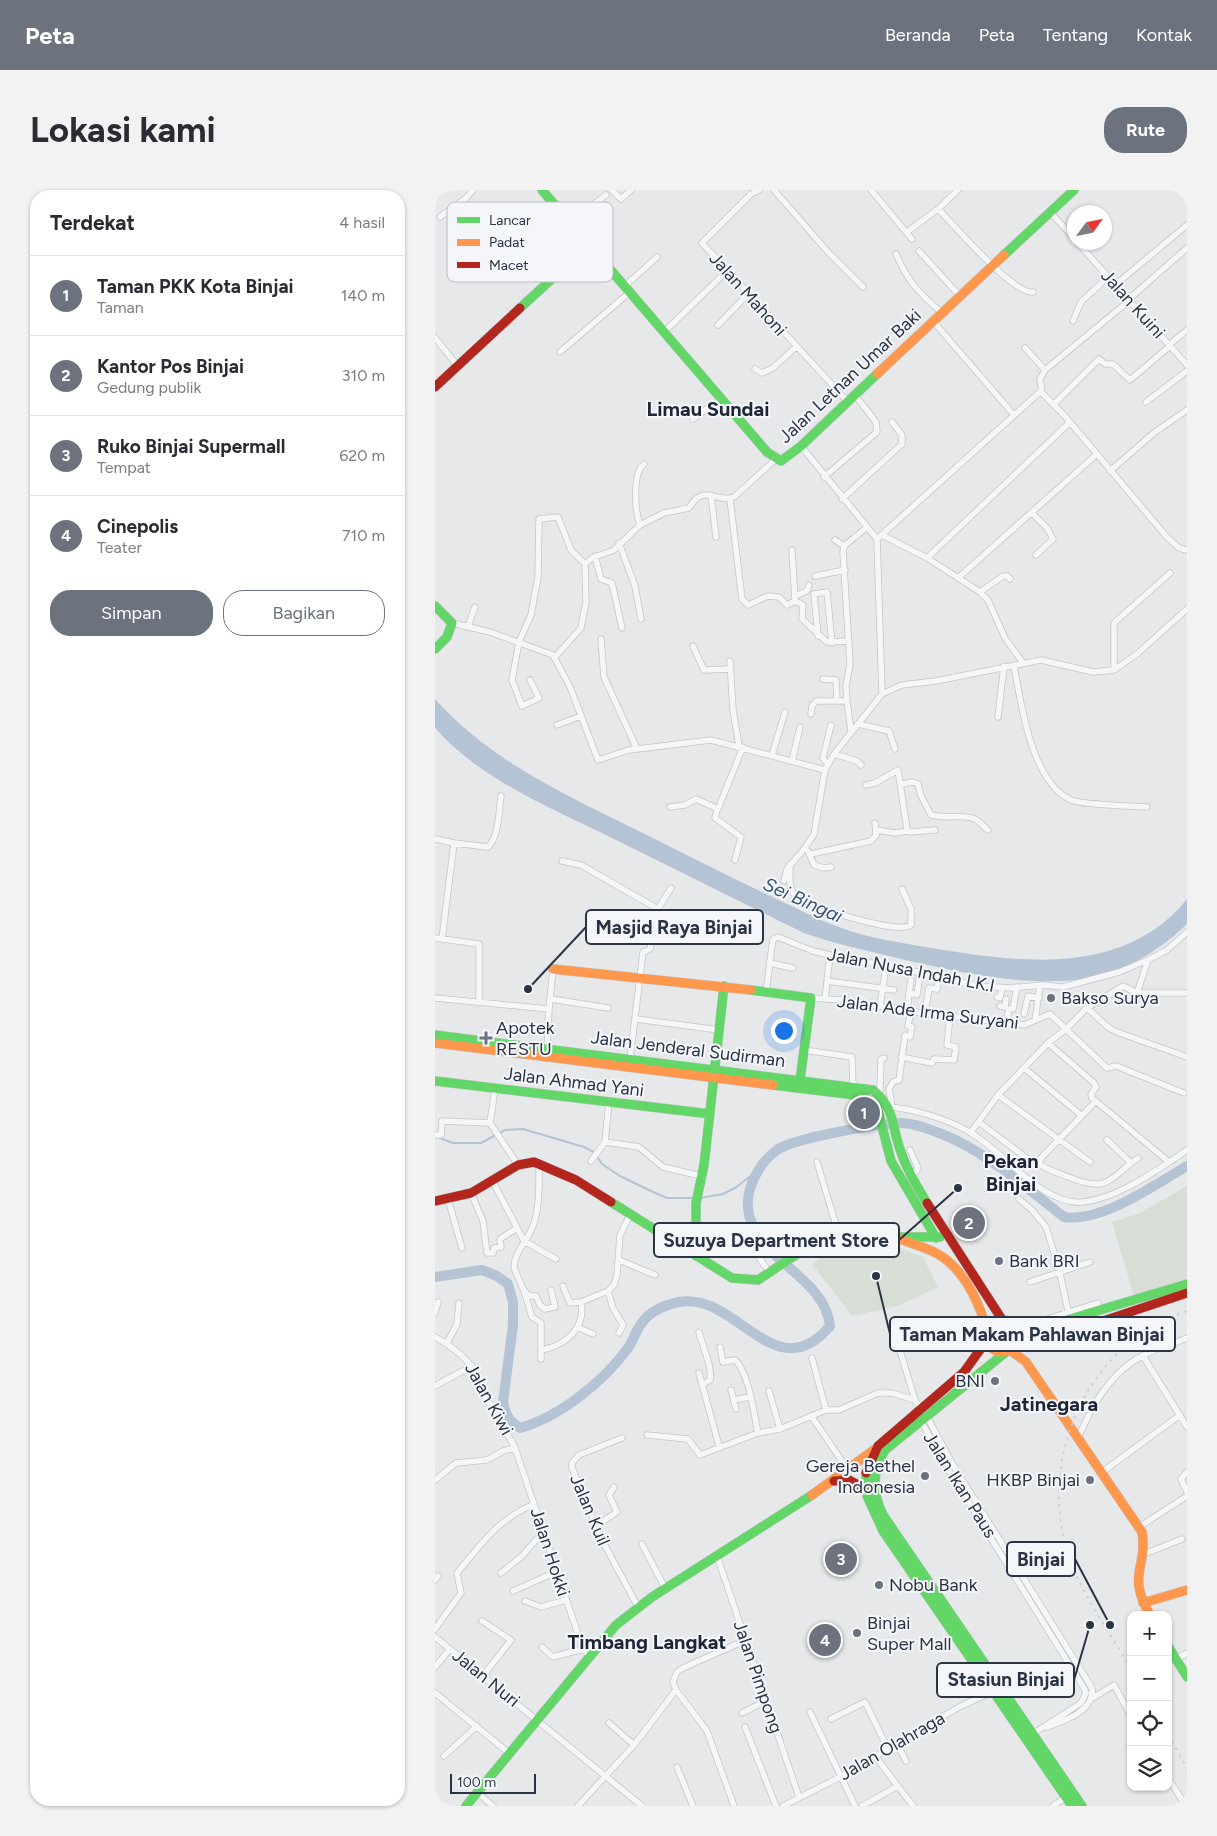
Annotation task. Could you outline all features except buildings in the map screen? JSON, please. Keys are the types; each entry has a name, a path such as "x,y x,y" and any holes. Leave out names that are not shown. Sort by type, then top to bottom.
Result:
{"main road":[{"name":"Jalan Letnan Umar Baki","path":"613,273 776,459 785,459 801,446 932,320 1074,190"},
{"name":"Jalan Letnan Umar Baki","path":"545,191 554,202"},
{"path":"435,387 550,282"},
{"path":"435,606 452,623 447,637 435,649"},
{"path":"553,969 724,986 811,998 800,1080"},
{"path":"696,1256 696,1203 715,1074 724,986"},
{"name":"Jalan Jenderal Sudirman","path":"435,1035 452,1041 650,1066 829,1088 853,1086 877,1090"},
{"name":"Jalan Jenderal Sudirman","path":"435,1043 452,1041 547,1049 564,1055 630,1059 650,1066"},
{"name":"Jalan Jenderal Sudirman","path":"743,1077 800,1080 863,1096 872,1101 879,1112 888,1150 916,1205 936,1238"},
{"name":"Jalan Ahmad Yani","path":"435,1081 709,1114"},
{"path":"877,1090 891,1111 910,1174 948,1237 1003,1321"},
{"path":"888,1150 903,1149"},
{"path":"435,1202 471,1192 518,1165 539,1163 575,1180 732,1278 750,1281 770,1274 794,1256 838,1232 855,1230 895,1237 948,1237"},
{"path":"916,1205 925,1200"},
{"path":"895,1237 945,1258 980,1309 992,1349 1010,1350 1026,1362 1139,1527 1144,1540 1137,1578 1139,1593 1148,1611"},
{"path":"961,1279 971,1272"},
{"path":"922,1581 879,1507 874,1488 877,1461 885,1450 921,1413 964,1372 995,1322 1003,1321 1012,1324 1040,1326 1069,1316 1096,1313 1187,1284"},
{"path":"466,1806 536,1720 586,1652 638,1607 848,1470 921,1413 1010,1350 1187,1294"},
{"path":"1096,1313 1099,1322"},
{"path":"1010,1350 1018,1335 1012,1324"},
{"path":"878,1446 869,1459 864,1488 877,1522 922,1581 1069,1795 1081,1806"},
{"path":"831,1481 849,1480 864,1488"},
{"path":"1143,1603 1187,1590"},
{"path":"1172,1652 1187,1678"},
{"path":"1069,1795 1072,1806"}],"street":[{"path":"461,202 473,190"},
{"path":"593,202 604,192 611,190 621,199 631,190"},
{"name":"Jalan Mahoni","path":"759,190 749,192 702,243 797,346 876,422 877,432 824,476"},
{"path":"774,190 828,252 863,287"},
{"path":"871,190 912,239"},
{"path":"907,232 939,209 958,190"},
{"path":"939,209 993,266 1021,290 1033,292"},
{"path":"1050,212 1067,230"},
{"path":"440,218 447,213"},
{"path":"1115,285 1187,225"},
{"path":"1187,248 1045,370 1040,380 1041,391 1097,454 1109,472 1175,545 1187,550"},
{"name":"Jalan Kuini","path":"1084,250 1187,365"},
{"path":"919,251 959,295"},
{"path":"896,254 914,289 941,312"},
{"path":"560,352 627,289 657,256"},
{"path":"664,332 727,271"},
{"path":"1073,321 1081,302 1108,276"},
{"path":"718,325 749,294"},
{"path":"932,320 1014,415"},
{"path":"1054,404 1099,359 1104,364 1113,364 1130,380 1187,330"},
{"path":"435,338 457,365"},
{"path":"755,369 762,373 770,371 797,346"},
{"path":"1025,348 1045,370"},
{"path":"1146,402 1187,371"},
{"path":"882,694 879,537 1041,391"},
{"path":"693,418 721,398"},
{"path":"1109,472 1155,432 1187,410"},
{"path":"842,499 902,444 902,435 892,422"},
{"path":"927,558 1069,423"},
{"path":"801,446 842,499 867,527 879,537 927,558 980,592 988,600 1005,638 1023,663"},
{"path":"958,578 1097,454"},
{"path":"585,564 595,556 614,550 619,543 633,533 640,525 664,513 689,508 695,498 711,494 730,499 740,493 776,459"},
{"path":"640,525 635,507 639,470 644,464"},
{"path":"711,494 716,537"},
{"path":"730,499 742,599 749,605 768,596 779,597 787,605 807,591 809,585"},
{"path":"1033,513 1047,528 1053,539 1036,555"},
{"path":"531,680 539,698 522,706 512,680 519,642 531,615 538,577 539,519 558,517 571,550 585,564 585,602 581,628 555,657"},
{"path":"844,546 867,527"},
{"path":"835,540 844,546"},
{"path":"619,543 635,586 641,619"},
{"path":"844,546 850,664 846,686 851,731"},
{"path":"792,550 796,598 803,606 802,619 819,636 832,643 849,641"},
{"path":"595,556 601,579 610,581 622,628"},
{"path":"815,576 845,570"},
{"path":"1114,670 1114,623 1170,573"},
{"path":"980,592 1003,576 1010,579"},
{"path":"819,636 814,594 827,592 832,643"},
{"path":"468,626 475,608"},
{"path":"784,881 790,864 805,848 815,830 827,768 834,754 882,694 902,685 936,681 1003,666 1049,660 1093,672 1114,670 1137,654 1187,609"},
{"path":"452,623 468,626 548,651 555,657 581,716 597,759 637,749 711,740 827,768"},
{"path":"601,639 604,677 637,749"},
{"path":"693,646 704,670 731,669"},
{"path":"730,661 733,710 741,747 715,818 741,837 735,860"},
{"path":"998,717 1003,666"},
{"path":"1014,666 1024,722 1032,749 1046,776 1059,791 1072,801 1147,807"},
{"path":"823,679 837,680 837,701"},
{"path":"811,714 812,706 816,702 847,701"},
{"path":"772,755 785,712"},
{"path":"557,725 581,716"},
{"path":"858,724 889,731 895,748"},
{"path":"827,768 823,758 831,725"},
{"path":"792,761 800,727"},
{"path":"834,754 857,761 861,765"},
{"path":"866,785 875,784 898,770 909,831"},
{"path":"902,784 913,782 917,784 930,815 941,817 966,815 977,820 988,830"},
{"path":"435,839 454,843 490,846 494,837 501,796"},
{"path":"670,807 685,805 696,799 717,810"},
{"path":"811,854 871,840 875,838 875,823"},
{"path":"876,830 895,832 935,830"},
{"path":"442,939 454,843"},
{"path":"805,848 811,854 814,864 831,867"},
{"path":"562,861 581,865 657,909"},
{"path":"790,864 791,889 795,895 822,908 869,922 904,928 911,925 911,909 902,888"},
{"path":"630,1059 643,952 651,948 654,939 657,909 671,888"},
{"name":"Jalan Nusa Indah LK.I","path":"769,964 773,938 785,938 813,951 939,976 975,986 1002,988 1063,987 1119,972 1149,960 1167,950 1187,932"},
{"path":"435,938 479,944 479,1002"},
{"path":"825,999 830,955"},
{"path":"1137,993 1149,960"},
{"path":"766,992 769,964 793,968"},
{"path":"880,1005 886,966"},
{"path":"547,1049 553,969"},
{"path":"909,993 917,995 920,973"},
{"path":"925,1013 929,988 937,989 939,976"},
{"path":"911,980 908,1026 912,1027 910,1037 905,1035 899,1080 893,1082 889,1089 892,1107 920,1112 971,1132 1035,1183 1065,1201 1083,1202 1115,1193 1187,1150"},
{"path":"827,981 894,990"},
{"path":"1035,1020 1040,986"},
{"path":"971,1132 980,1122 985,1111 997,1095 1048,1043 1066,1029 1087,1008 1123,986 1137,993 1187,993"},
{"path":"1002,988 1005,1023"},
{"path":"1005,1007 1013,1009 1017,988"},
{"path":"1024,1014 1028,994 1039,998"},
{"path":"435,998 549,1009"},
{"name":"Jalan Ade Irma Suryani","path":"811,998 880,1005 909,1011 1024,1025 1050,1014 1066,1029"},
{"path":"551,999 608,1008"},
{"path":"1087,1008 1109,1028 1117,1032 1187,1057"},
{"path":"901,1057 932,1063 934,1059 941,1061 944,1058 954,1060 956,1047 947,1045 950,1016"},
{"path":"636,1019 719,1030"},
{"path":"1066,1029 1107,1068 1116,1066 1183,1093"},
{"path":"1048,1043 1095,1082 1096,1087 1091,1095 1096,1101 1169,1162"},
{"path":"804,1050 852,1056 853,1086"},
{"path":"884,1058 880,1062 877,1090 889,1089"},
{"path":"1024,1068 1081,1115"},
{"path":"495,1089 492,1126 518,1165"},
{"path":"997,1095 1090,1162"},
{"path":"1039,1164 1041,1158 1096,1101"},
{"path":"593,1158 604,1144 609,1102"},
{"path":"435,1135 441,1135 442,1121 492,1126"},
{"path":"980,1122 1033,1163 1089,1185 1106,1183 1138,1158"},
{"path":"1107,1140 1131,1163"},
{"path":"604,1144 622,1144 639,1147 663,1167 701,1176"},
{"path":"817,1162 838,1232"},
{"path":"539,1163 539,1190 533,1226 524,1241 514,1265 531,1316 541,1323 541,1359"},
{"path":"492,1180 508,1207 524,1241 556,1259"},
{"path":"471,1192 483,1221 487,1253 493,1253 493,1248 501,1247 500,1240 517,1228"},
{"path":"448,1199 462,1248"},
{"path":"1019,1199 1032,1210 1046,1227 1069,1316"},
{"path":"563,1286 570,1303 581,1302 608,1291 617,1275 620,1236 630,1214"},
{"path":"739,1230 770,1274"},
{"path":"619,1260 655,1275"},
{"path":"1030,1282 1090,1262"},
{"path":"524,1291 530,1296 536,1296 540,1305 548,1309 555,1307 551,1290"},
{"path":"608,1291 613,1308 623,1325 619,1333"},
{"path":"435,1313 438,1302"},
{"path":"447,1343 457,1324 459,1302"},
{"path":"542,1350 563,1344 577,1327 583,1315 581,1302"},
{"path":"1036,1320 1069,1316 1098,1303"},
{"path":"577,1327 593,1334"},
{"path":"699,1332 710,1369 709,1380 702,1385"},
{"name":"Jalan Kiwi","path":"435,1337 459,1351 472,1366 499,1423 515,1448"},
{"path":"1078,1438 1090,1411 1109,1383 1143,1356 1187,1338"},
{"path":"719,1347 723,1362 735,1360 740,1366 751,1397 758,1434"},
{"path":"899,1347 915,1400"},
{"path":"1143,1356 1187,1426"},
{"path":"812,1358 826,1410"},
{"path":"435,1386 472,1366"},
{"path":"699,1373 719,1446"},
{"path":"731,1390 736,1409"},
{"path":"769,1390 780,1429"},
{"path":"647,1435 687,1439 700,1455 719,1446 780,1429 826,1410 839,1410 878,1393 892,1393 915,1400"},
{"path":"734,1400 751,1397"},
{"name":"Jalan Ikan Paus","path":"915,1400 921,1413 1025,1584 1091,1688 1091,1699 1085,1708 1064,1721 1047,1726"},
{"path":"1101,1473 1180,1415"},
{"path":"812,1417 848,1470"},
{"name":"Jalan Kuil","path":"622,1438 579,1455 572,1463 596,1526 638,1607"},
{"path":"435,1480 456,1463 487,1460 503,1451 515,1448"},
{"name":"Jalan Hokki","path":"515,1448 556,1572 586,1652"},
{"path":"1139,1527 1187,1494 1181,1478 1187,1472"},
{"path":"596,1526 617,1512 609,1495 614,1487"},
{"path":"435,1630 461,1594 457,1573 500,1523 513,1513 534,1504"},
{"path":"501,1572 522,1556 543,1532"},
{"path":"1142,1555 1182,1539"},
{"path":"642,1544 665,1588"},
{"name":"Jalan Pimpong","path":"717,1556 799,1797"},
{"path":"513,1591 556,1572"},
{"name":"Jalan Ikan Paus","path":"1025,1584 1086,1693 1081,1704 1029,1736"},
{"path":"525,1601 541,1607 566,1600"},
{"path":"482,1620 511,1640 483,1676"},
{"name":"Jalan Nuri","path":"435,1637 642,1806"},
{"path":"735,1806 707,1731 676,1690 673,1682 674,1677 683,1668 746,1640"},
{"path":"542,1647 553,1657 586,1652"},
{"path":"435,1667 450,1649"},
{"path":"1176,1659 1187,1653"},
{"path":"1091,1699 1114,1686 1127,1709"},
{"name":"Jalan Olahraga","path":"783,1806 840,1777 959,1707 997,1689"},
{"path":"578,1806 604,1775 634,1745 676,1690"},
{"path":"435,1693 509,1753"},
{"path":"742,1713 766,1701"},
{"path":"831,1719 865,1702 888,1748"},
{"path":"810,1712 855,1806"},
{"path":"609,1723 634,1745"},
{"path":"444,1756 477,1726"},
{"path":"745,1727 776,1806"},
{"path":"897,1744 906,1761"},
{"path":"875,1756 913,1806"},
{"path":"677,1767 693,1806"},
{"path":"1172,1784 1184,1803 1187,1803"},
{"path":"862,1806 898,1786"},
{"path":"477,1792 493,1806"},
{"path":"1053,1806 1069,1795"}],"shaded area":[{"path":"1187,1186 1187,1278 1134,1296 1112,1222 1140,1213"},
{"path":"876,1239 923,1257 938,1287 898,1306 852,1316 812,1264 834,1247"}],"water":[{"name":"Sei Bingai","path":"435,699 483,743 537,779 818,919 863,935 970,954 1038,960 1071,958 1103,952 1134,941 1162,924 1187,899 1187,924 1151,953 1137,961 1108,974 1077,980 1030,981 982,976 825,940 804,933 544,805 497,779 455,748 437,730 435,727"}],"waterway":[{"path":"435,1277 482,1270 497,1276 508,1284 513,1302 513,1325 503,1402 508,1417 520,1428 550,1416 594,1385 628,1348 644,1320 668,1305 679,1302 700,1303 719,1310 773,1344 791,1348 810,1343 830,1326 825,1308 816,1293 762,1241 753,1226 748,1208 749,1192 755,1176 765,1161 786,1145 857,1128 902,1123 916,1125 956,1140 972,1149 1004,1170 1064,1217 1079,1217 1111,1209 1187,1166"},
{"path":"440,1138 453,1143 481,1143 505,1130 523,1129 584,1147 594,1152 602,1164 620,1176 667,1198 693,1198"},
{"path":"700,1198 723,1194 735,1188 757,1171"}],"railway":[{"path":"1127,1662 1087,1596 1067,1552 1060,1515 1060,1478 1066,1442 1079,1408 1098,1376 1122,1349 1152,1327 1187,1311"},
{"path":"1172,1742 1187,1768"}],"traffic: fast":[{"path":"542,190 552,202"},
{"path":"1004,255 1074,190"},
{"path":"613,273 767,452 781,461 801,446 877,374"},
{"path":"520,308 548,282"},
{"path":"435,606 452,623 447,637 435,649"},
{"path":"696,1256 696,1203 704,1165 724,986"},
{"path":"751,990 811,998 800,1080"},
{"path":"435,1035 873,1090 886,1104 892,1118 903,1159 927,1203"},
{"path":"435,1081 710,1114"},
{"path":"773,1085 863,1096 877,1107 891,1161 936,1238"},
{"path":"611,1202 732,1278 758,1280 806,1248 829,1235 843,1231 855,1230 895,1237 940,1237"},
{"path":"1012,1324 1031,1327 1053,1324 1187,1284"},
{"path":"1006,1352 885,1450 878,1466 875,1490 883,1515 1082,1806"},
{"path":"866,1473 867,1496 883,1531 1072,1806"},
{"path":"466,1806 616,1625 652,1597 812,1495"},
{"path":"1172,1653 1187,1677"}],"traffic: slow":[{"path":"877,374 1004,255"},
{"path":"553,969 751,990"},
{"path":"435,1043 773,1085"},
{"path":"900,1239 934,1252 952,1265 966,1282 977,1301 987,1332"},
{"path":"1002,1320 1008,1321 1013,1325 1017,1330 1018,1336 1017,1342 1013,1347 1008,1351 1002,1352 996,1351 991,1347 987,1342 986,1336 987,1330 991,1325 996,1321 1002,1320"},
{"path":"1010,1350 1026,1362 1142,1532 1143,1544 1139,1572 1139,1590 1148,1611"},
{"path":"812,1495 878,1447"},
{"path":"1143,1603 1187,1590"}],"traffic: jam":[{"path":"435,387 520,308"},
{"path":"435,1201 471,1193 518,1165 534,1162 576,1180 611,1202"},
{"path":"927,1203 1003,1321"},
{"path":"1014,1347 1067,1333 1187,1293"},
{"path":"866,1473 878,1446 964,1372 987,1340"},
{"path":"834,1481 849,1480 864,1488"}],"place":[{"name":"Masjid Raya Binjai","path":"528,989"},
{"name":"Bakso Surya","path":"1051,998"},
{"name":"Apotek RESTU","path":"486,1038"},
{"name":"Taman PKK Kota Binjai","path":"864,1113"},
{"name":"Suzuya Department Store","path":"958,1188"},
{"name":"Kantor Pos Binjai","path":"969,1223"},
{"name":"Bank BRI","path":"999,1261"},
{"name":"Taman Makam Pahlawan Binjai","path":"876,1276"},
{"name":"BNI","path":"995,1381"},
{"name":"Gereja Bethel Indonesia","path":"925,1476"},
{"name":"HKBP Binjai","path":"1090,1480"},
{"name":"Ruko Binjai Supermall","path":"841,1559"},
{"name":"Nobu Bank","path":"879,1585"},
{"name":"Stasiun Binjai","path":"1090,1625"},
{"name":"Binjai","path":"1110,1625"},
{"name":"Binjai Super Mall","path":"857,1633"},
{"name":"Cinepolis","path":"825,1640"}],"district":[{"name":"Limau Sundai","path":"708,409"},
{"name":"Pekan Binjai","path":"1011,1172"},
{"name":"Jatinegara","path":"1049,1404"},
{"name":"Timbang Langkat","path":"647,1642"}]}
